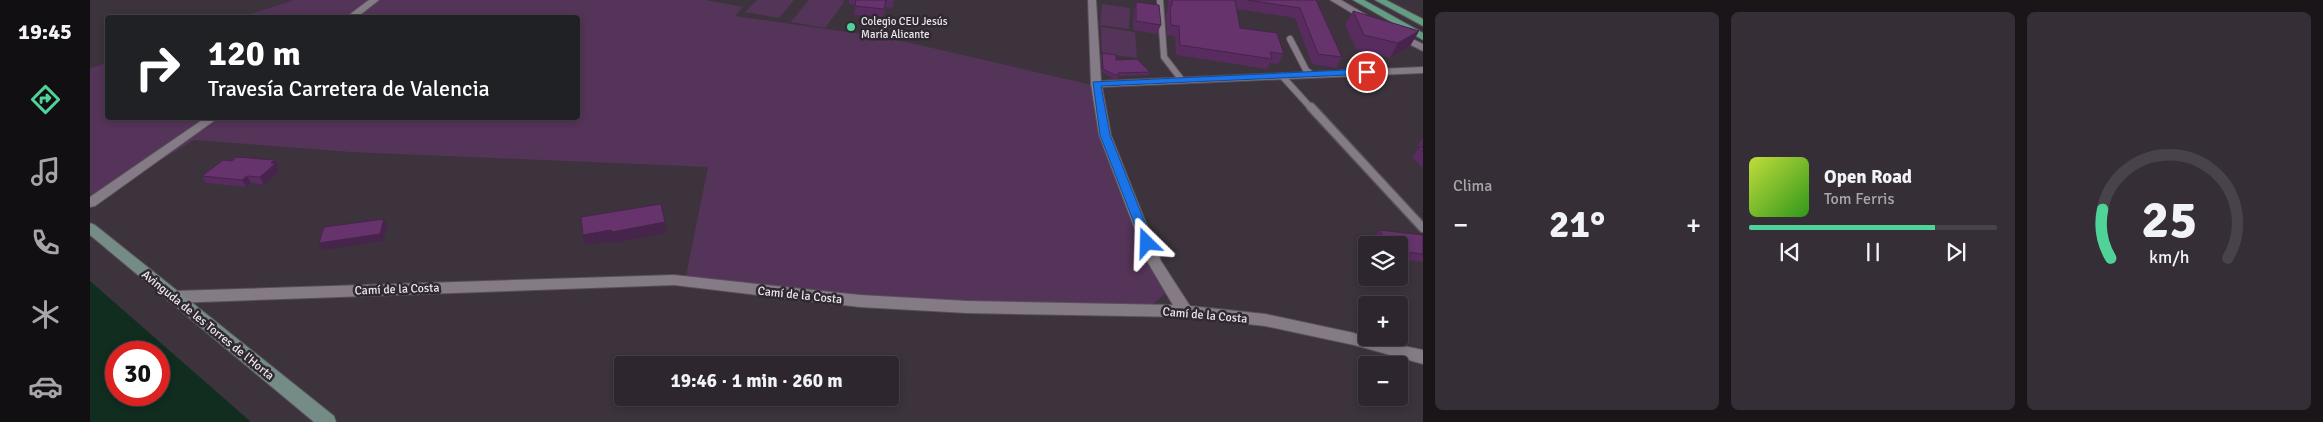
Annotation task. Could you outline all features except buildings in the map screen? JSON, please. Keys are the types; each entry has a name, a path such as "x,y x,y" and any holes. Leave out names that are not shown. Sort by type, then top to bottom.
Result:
{"main road":[{"path":"1357,0 1423,37"},
{"path":"1379,0 1423,23"},
{"name":"Avinguda de les Torres de l'Horta","path":"90,228 327,422"}],"street":[{"path":"353,15 375,0"},
{"path":"1092,0 1096,84 1103,127 1108,144 1154,261 1185,311"},
{"path":"1334,0 1423,48"},
{"path":"1096,84 1423,70"},
{"path":"90,203 209,120"},
{"name":"Camí de la Costa","path":"174,297 674,280 860,301 967,307 1185,311 1265,320 1354,339 1423,357"}],"lane":[{"path":"1160,0 1164,58 1181,79"},
{"path":"1290,39 1306,70 1311,74"},
{"path":"1282,76 1423,228"}],"shaded area":[{"path":"294,0 706,0 743,7 735,16 889,38 1092,85 1147,259 1166,293 1152,305 903,302 685,281 708,167 350,152 194,140 90,203 90,68 105,64 105,120 580,120 580,15 248,15"},
{"path":"757,0 794,0 779,18 745,12"},
{"path":"809,0 845,1 825,28 791,22"},
{"path":"1102,4 1130,8 1129,29 1100,25"},
{"path":"1101,27 1135,32 1137,58 1102,53"},
{"path":"90,281 159,341 105,341 105,406 170,406 170,351 251,422 90,422"}],"place":[{"name":"Colegio CEU Jesús María Alicante","path":"851,27"}],"route":[{"path":"1147,243 1105,135 1098,104 1096,84 1367,72"}]}
